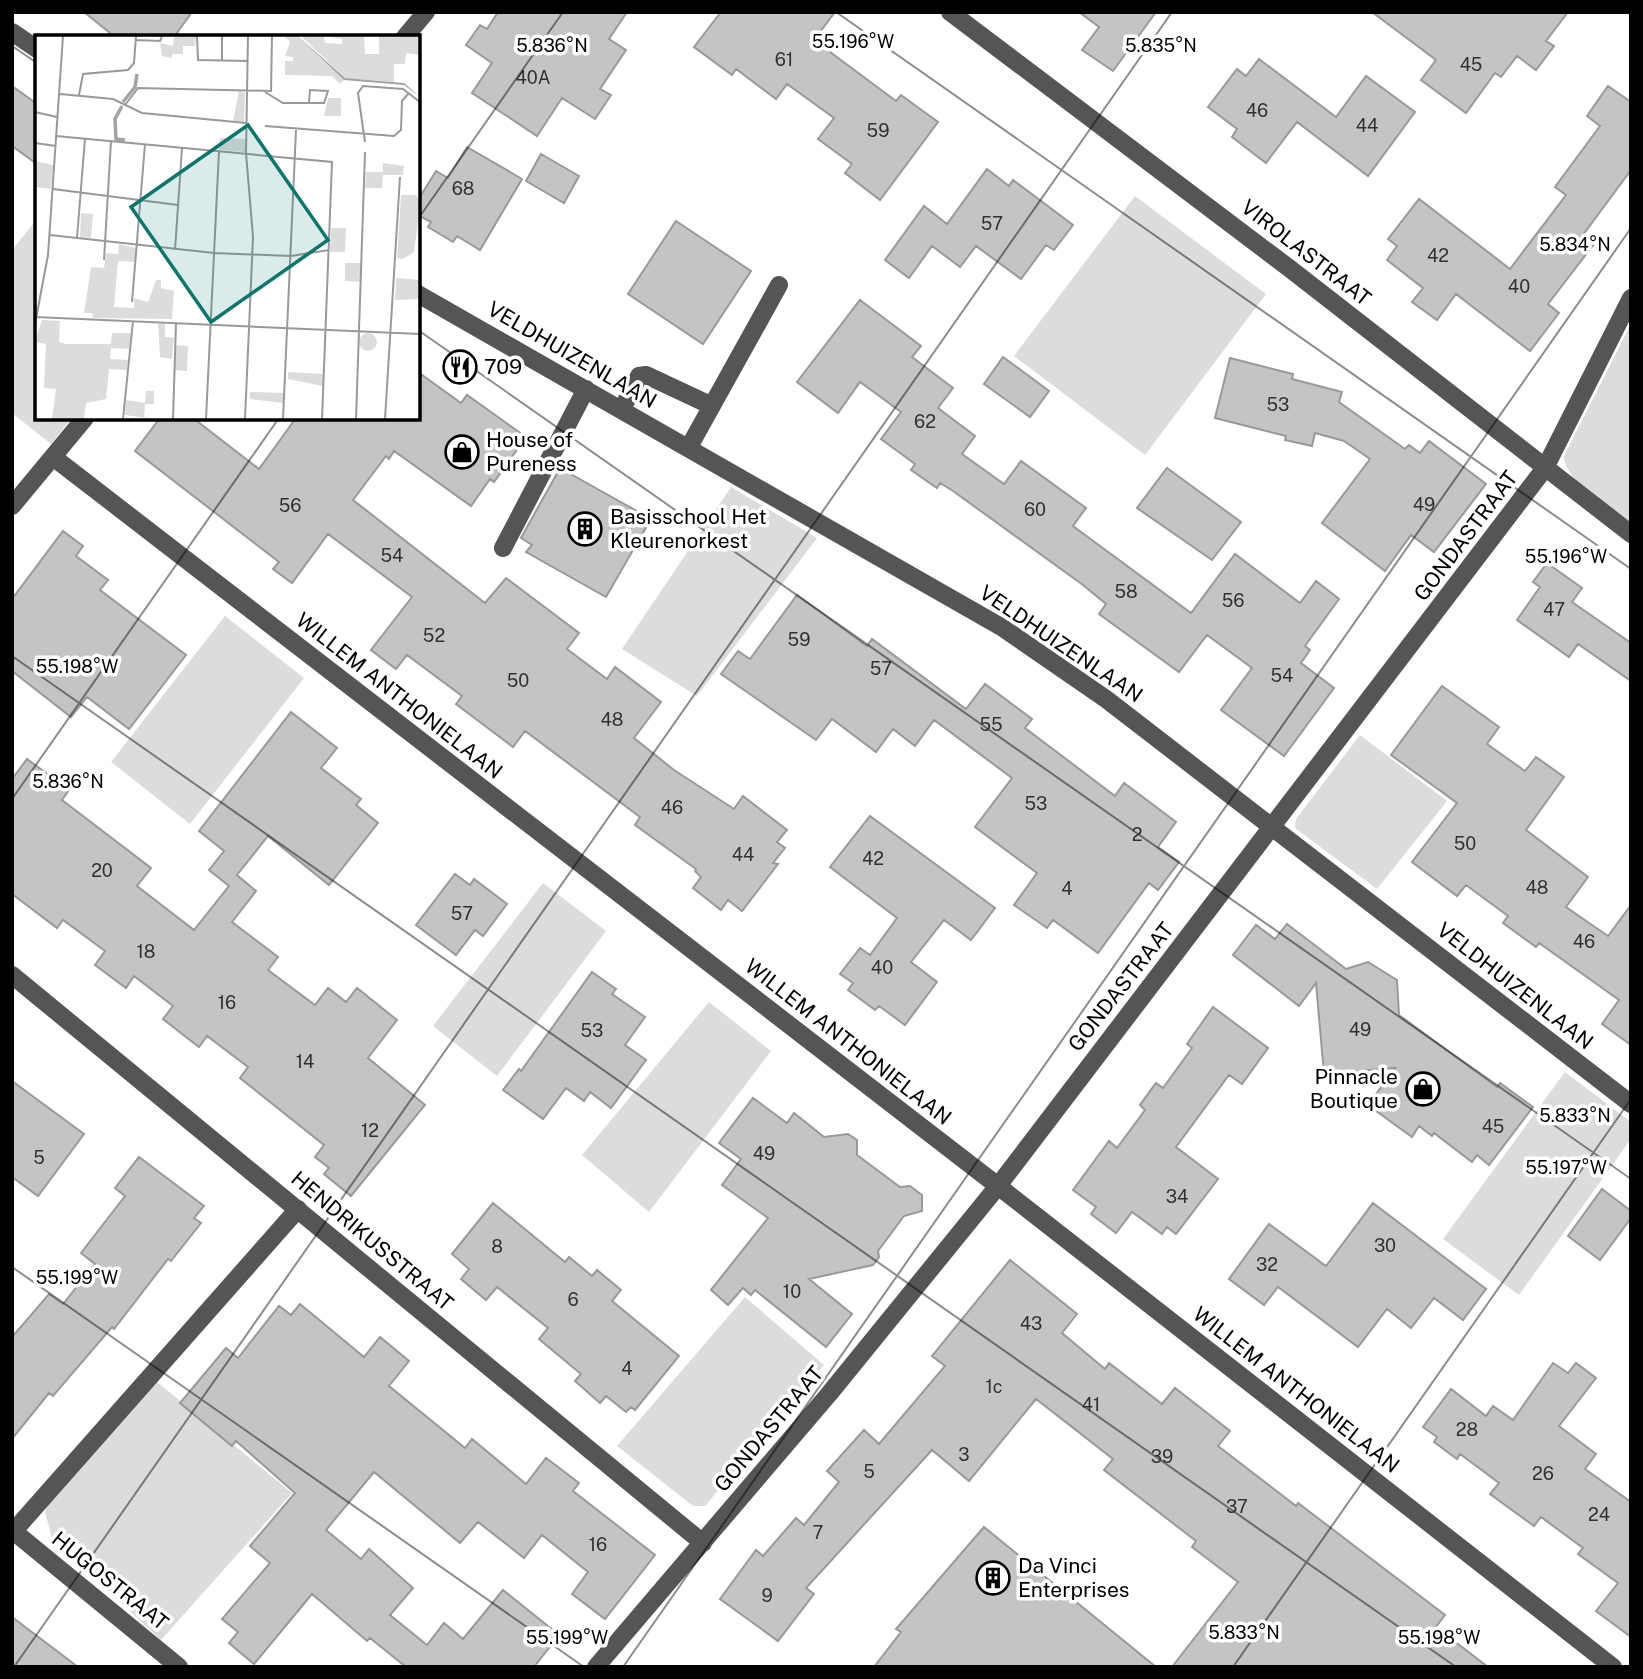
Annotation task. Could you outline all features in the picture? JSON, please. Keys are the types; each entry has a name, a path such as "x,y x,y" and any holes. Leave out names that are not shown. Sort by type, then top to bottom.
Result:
{"street":[{"path":"407,35 426,12"},
{"name":"VIROLASTRAAT","path":"950,12 1289,268 1631,534"},
{"path":"12,32 35,48"},
{"path":"688,447 779,285"},
{"name":"VELDHUIZENLAAN","path":"420,295 1003,628 1106,699 1631,1104"},
{"name":"GONDASTRAAT","path":"596,1667 829,1394 998,1186 1545,468 1631,298"},
{"path":"622,409 639,376 646,375 710,405"},
{"path":"503,548 586,389"},
{"path":"12,506 83,420"},
{"name":"WILLEM ANTHONIELAAN","path":"52,457 998,1186 1613,1667"},
{"name":"HENDRIKUSSTRAAT","path":"12,975 703,1543"},
{"path":"13,1531 298,1209"},
{"name":"HUGOSTRAAT","path":"13,1531 179,1667"}],"shaded area":[{"path":"1135,196 1266,294 1145,455 1014,356"},
{"path":"35,221 35,420 70,420 51,444 12,413 12,250"},
{"path":"1631,324 1631,524 1580,485 1566,465 1564,456"},
{"path":"731,487 817,538 697,696 622,649"},
{"path":"225,616 304,678 190,824 111,762"},
{"path":"1360,735 1447,801 1377,889 1295,828 1296,819"},
{"path":"543,883 606,931 497,1076 433,1026"},
{"path":"709,1002 771,1051 649,1212 582,1155"},
{"path":"1565,1072 1631,1122 1631,1139 1519,1295 1443,1239"},
{"path":"745,1297 824,1365 705,1506 693,1506 617,1446"},
{"path":"156,1381 292,1493 161,1640 52,1538 45,1512 49,1501"}],"building":[{"path":"84,12 192,12 175,35 113,35"},
{"path":"498,12 627,12 609,39 626,50 600,89 611,95 595,119 562,98 537,136 472,93 492,63 466,45 480,25 487,29"},
{"path":"721,12 835,12 814,40 896,101 901,95 938,122 880,200 845,173 852,164 818,139 834,118 787,84 776,99 736,69 732,75 694,47"},
{"path":"1079,12 1156,12 1113,71 1082,50 1099,27"},
{"path":"1372,12 1568,12 1546,41 1554,46 1536,70 1517,56 1501,77 1495,73 1466,113 1421,80 1436,60"},
{"path":"1259,59 1336,117 1366,76 1415,112 1368,176 1297,122 1266,163 1232,137 1237,129 1208,107 1237,69 1246,76"},
{"path":"12,86 35,103 35,163 12,146"},
{"path":"1608,86 1631,102 1631,170 1583,235 1594,244 1548,304 1559,313 1530,351 1456,294 1437,320 1412,302 1423,288 1387,260 1397,246 1388,239 1419,199 1510,269 1566,195 1555,187 1600,126 1587,116"},
{"path":"467,147 522,179 480,250 457,236 453,242 428,227 431,222 420,216 420,197 436,171 448,178"},
{"path":"541,154 579,176 564,203 526,181"},
{"path":"987,169 1009,186 1013,180 1073,225 1054,250 1046,245 1021,279 976,246 960,267 932,246 909,278 885,260 924,206 947,224"},
{"path":"676,221 751,271 703,344 628,294"},
{"path":"860,300 921,346 912,357 953,388 938,408 975,436 962,454 1004,484 1021,461 1086,508 1073,526 1191,613 1235,554 1300,603 1316,581 1339,599 1305,646 1310,650 1301,663 1334,688 1284,756 1221,710 1252,668 1207,635 1179,672 1099,614 1106,604 1083,585 953,491 940,483 937,488 911,470 915,464 881,439 901,412 860,382 838,413 797,382"},
{"path":"1003,357 1049,391 1030,417 984,384"},
{"path":"1230,358 1293,374 1292,379 1342,392 1339,402 1405,449 1409,445 1420,453 1429,441 1486,484 1434,552 1411,535 1385,571 1322,523 1370,459 1344,441 1315,433 1312,446 1285,440 1286,436 1215,418"},
{"path":"420,373 461,403 467,395 526,437 494,482 490,479 471,506 394,451 389,459 386,456 353,500 485,603 506,578 579,633 567,649 607,679 615,667 661,702 634,738 674,770 734,809 743,796 787,830 777,842 785,848 773,863 778,864 742,911 728,900 721,910 693,888 701,877 696,869 635,825 640,817 525,731 513,747 456,704 462,696 407,655 396,669 371,650 412,597 328,534 292,583 273,569 279,562 135,451 158,420 196,420 259,469 295,420 420,420"},
{"name":"Basisschool Het Kleurenorkest","path":"560,468 651,519 606,597 526,552 532,545 521,538"},
{"path":"1167,468 1241,522 1212,560 1137,508"},
{"path":"63,531 83,546 76,556 108,580 100,590 186,655 129,729 87,697 71,717 12,671 12,599"},
{"path":"1547,563 1582,588 1572,602 1631,643 1631,681 1578,644 1569,657 1517,620 1540,587 1533,582"},
{"path":"797,595 867,646 872,639 966,709 985,684 1032,719 1025,728 1115,796 1124,783 1176,822 1158,847 1179,862 1158,890 1149,883 1098,953 1053,920 1047,928 1014,905 1037,873 975,827 1012,778 934,720 915,746 893,729 876,752 832,719 816,740 721,674 738,651 750,659"},
{"path":"1442,686 1499,727 1487,744 1525,771 1536,757 1564,777 1526,830 1588,877 1566,907 1608,936 1631,905 1631,1045 1602,1024 1619,1000 1539,943 1536,947 1503,923 1508,916 1466,885 1457,896 1412,862 1457,803 1391,755"},
{"path":"291,712 337,748 321,768 361,799 356,805 378,823 329,885 268,836 237,875 256,891 232,922 278,957 268,970 315,1005 328,988 346,1002 357,988 397,1020 368,1058 425,1105 351,1196 324,1174 329,1168 315,1157 324,1145 240,1078 248,1067 207,1036 199,1047 163,1019 173,1006 134,976 126,988 95,965 105,951 63,920 57,928 12,894 12,779 27,759 69,790 62,800 151,868 137,886 194,930 229,886 209,870 224,851 199,831"},
{"path":"870,816 995,908 971,940 944,920 911,962 937,982 905,1025 879,1006 875,1010 848,990 853,983 840,974 860,948 870,955 897,918 830,867"},
{"path":"455,874 470,885 474,879 507,904 483,936 475,930 456,955 416,925"},
{"path":"1287,924 1346,969 1368,962 1397,980 1399,1015 1497,1087 1500,1083 1533,1107 1489,1165 1477,1155 1472,1162 1434,1133 1432,1136 1419,1126 1412,1137 1368,1105 1395,1068 1324,1074 1316,983 1299,1006 1233,955 1256,925 1275,939"},
{"path":"592,972 616,989 612,994 645,1017 625,1045 646,1060 611,1108 590,1092 584,1101 566,1088 543,1119 503,1090 519,1069 521,1071"},
{"path":"1213,1007 1268,1048 1242,1084 1229,1075 1176,1147 1218,1179 1176,1234 1167,1227 1162,1234 1132,1212 1116,1233 1091,1214 1096,1207 1073,1190 1109,1141 1117,1148 1145,1110 1140,1105 1156,1083 1163,1088 1192,1048 1187,1044"},
{"path":"12,1081 84,1134 38,1196 12,1177"},
{"path":"753,1098 787,1123 794,1113 824,1137 848,1134 857,1140 857,1155 900,1187 910,1186 922,1195 922,1211 904,1216 878,1251 879,1257 873,1265 809,1279 852,1314 826,1347 755,1290 751,1295 743,1288 728,1305 711,1290 768,1218 722,1185 741,1159 719,1143"},
{"path":"139,1157 204,1206 194,1218 201,1223 171,1261 168,1259 114,1329 112,1327 53,1396 49,1393 12,1439 12,1337 49,1294 63,1304 95,1264 81,1253 125,1196 115,1188"},
{"path":"1602,1189 1631,1211 1631,1218 1600,1260 1568,1236"},
{"path":"493,1203 565,1262 569,1257 592,1276 597,1270 621,1290 612,1301 679,1356 635,1410 631,1407 626,1412 606,1396 600,1403 575,1381 581,1374 539,1339 548,1328 497,1287 486,1300 461,1279 469,1269 452,1254"},
{"path":"1373,1203 1486,1289 1463,1320 1434,1298 1411,1328 1387,1309 1358,1347 1278,1287 1264,1305 1229,1279 1269,1224 1326,1266"},
{"path":"1010,1260 1077,1314 1062,1333 1105,1369 1109,1363 1162,1404 1175,1388 1230,1431 1218,1446 1445,1615 1436,1627 1488,1667 1172,1667 1238,1582 1192,1547 1196,1541 1104,1470 1113,1459 1036,1399 969,1481 932,1450 806,1588 814,1594 778,1641 720,1599 756,1550 763,1556 796,1518 804,1525 839,1482 827,1471 864,1430 879,1444 945,1366 932,1356"},
{"path":"300,1304 364,1357 380,1337 409,1361 389,1386 465,1448 472,1439 526,1484 546,1458 579,1483 573,1491 655,1555 605,1619 572,1594 588,1572 542,1535 524,1558 478,1522 460,1543 374,1472 326,1530 361,1559 369,1549 413,1588 390,1615 427,1645 444,1623 463,1639 503,1590 559,1635 534,1667 406,1667 370,1638 367,1641 312,1594 254,1664 229,1643 238,1632 222,1619 270,1563 250,1546 295,1493 236,1441 232,1446 180,1403 226,1348 238,1358 279,1306 291,1315"},
{"path":"1553,1363 1568,1373 1576,1363 1596,1378 1559,1426 1596,1454 1585,1469 1631,1502 1631,1637 1596,1611 1618,1583 1578,1554 1583,1548 1541,1517 1534,1526 1490,1494 1499,1483 1460,1454 1457,1459 1434,1442 1437,1437 1423,1427 1451,1389 1486,1416 1493,1406 1513,1420"},
{"name":"Da Vinci Enterprises","path":"984,1527 1156,1667 874,1667 901,1632 896,1629"},
{"path":"12,1617 78,1667 12,1667"}],"place":[{"name":"709","path":"460,367"},
{"name":"House of Pureness","path":"462,452"},
{"name":"Basisschool Het Kleurenorkest","path":"585,529"},
{"name":"Pinnacle Boutique","path":"1423,1089"},
{"name":"Da Vinci Enterprises","path":"993,1578"}]}
